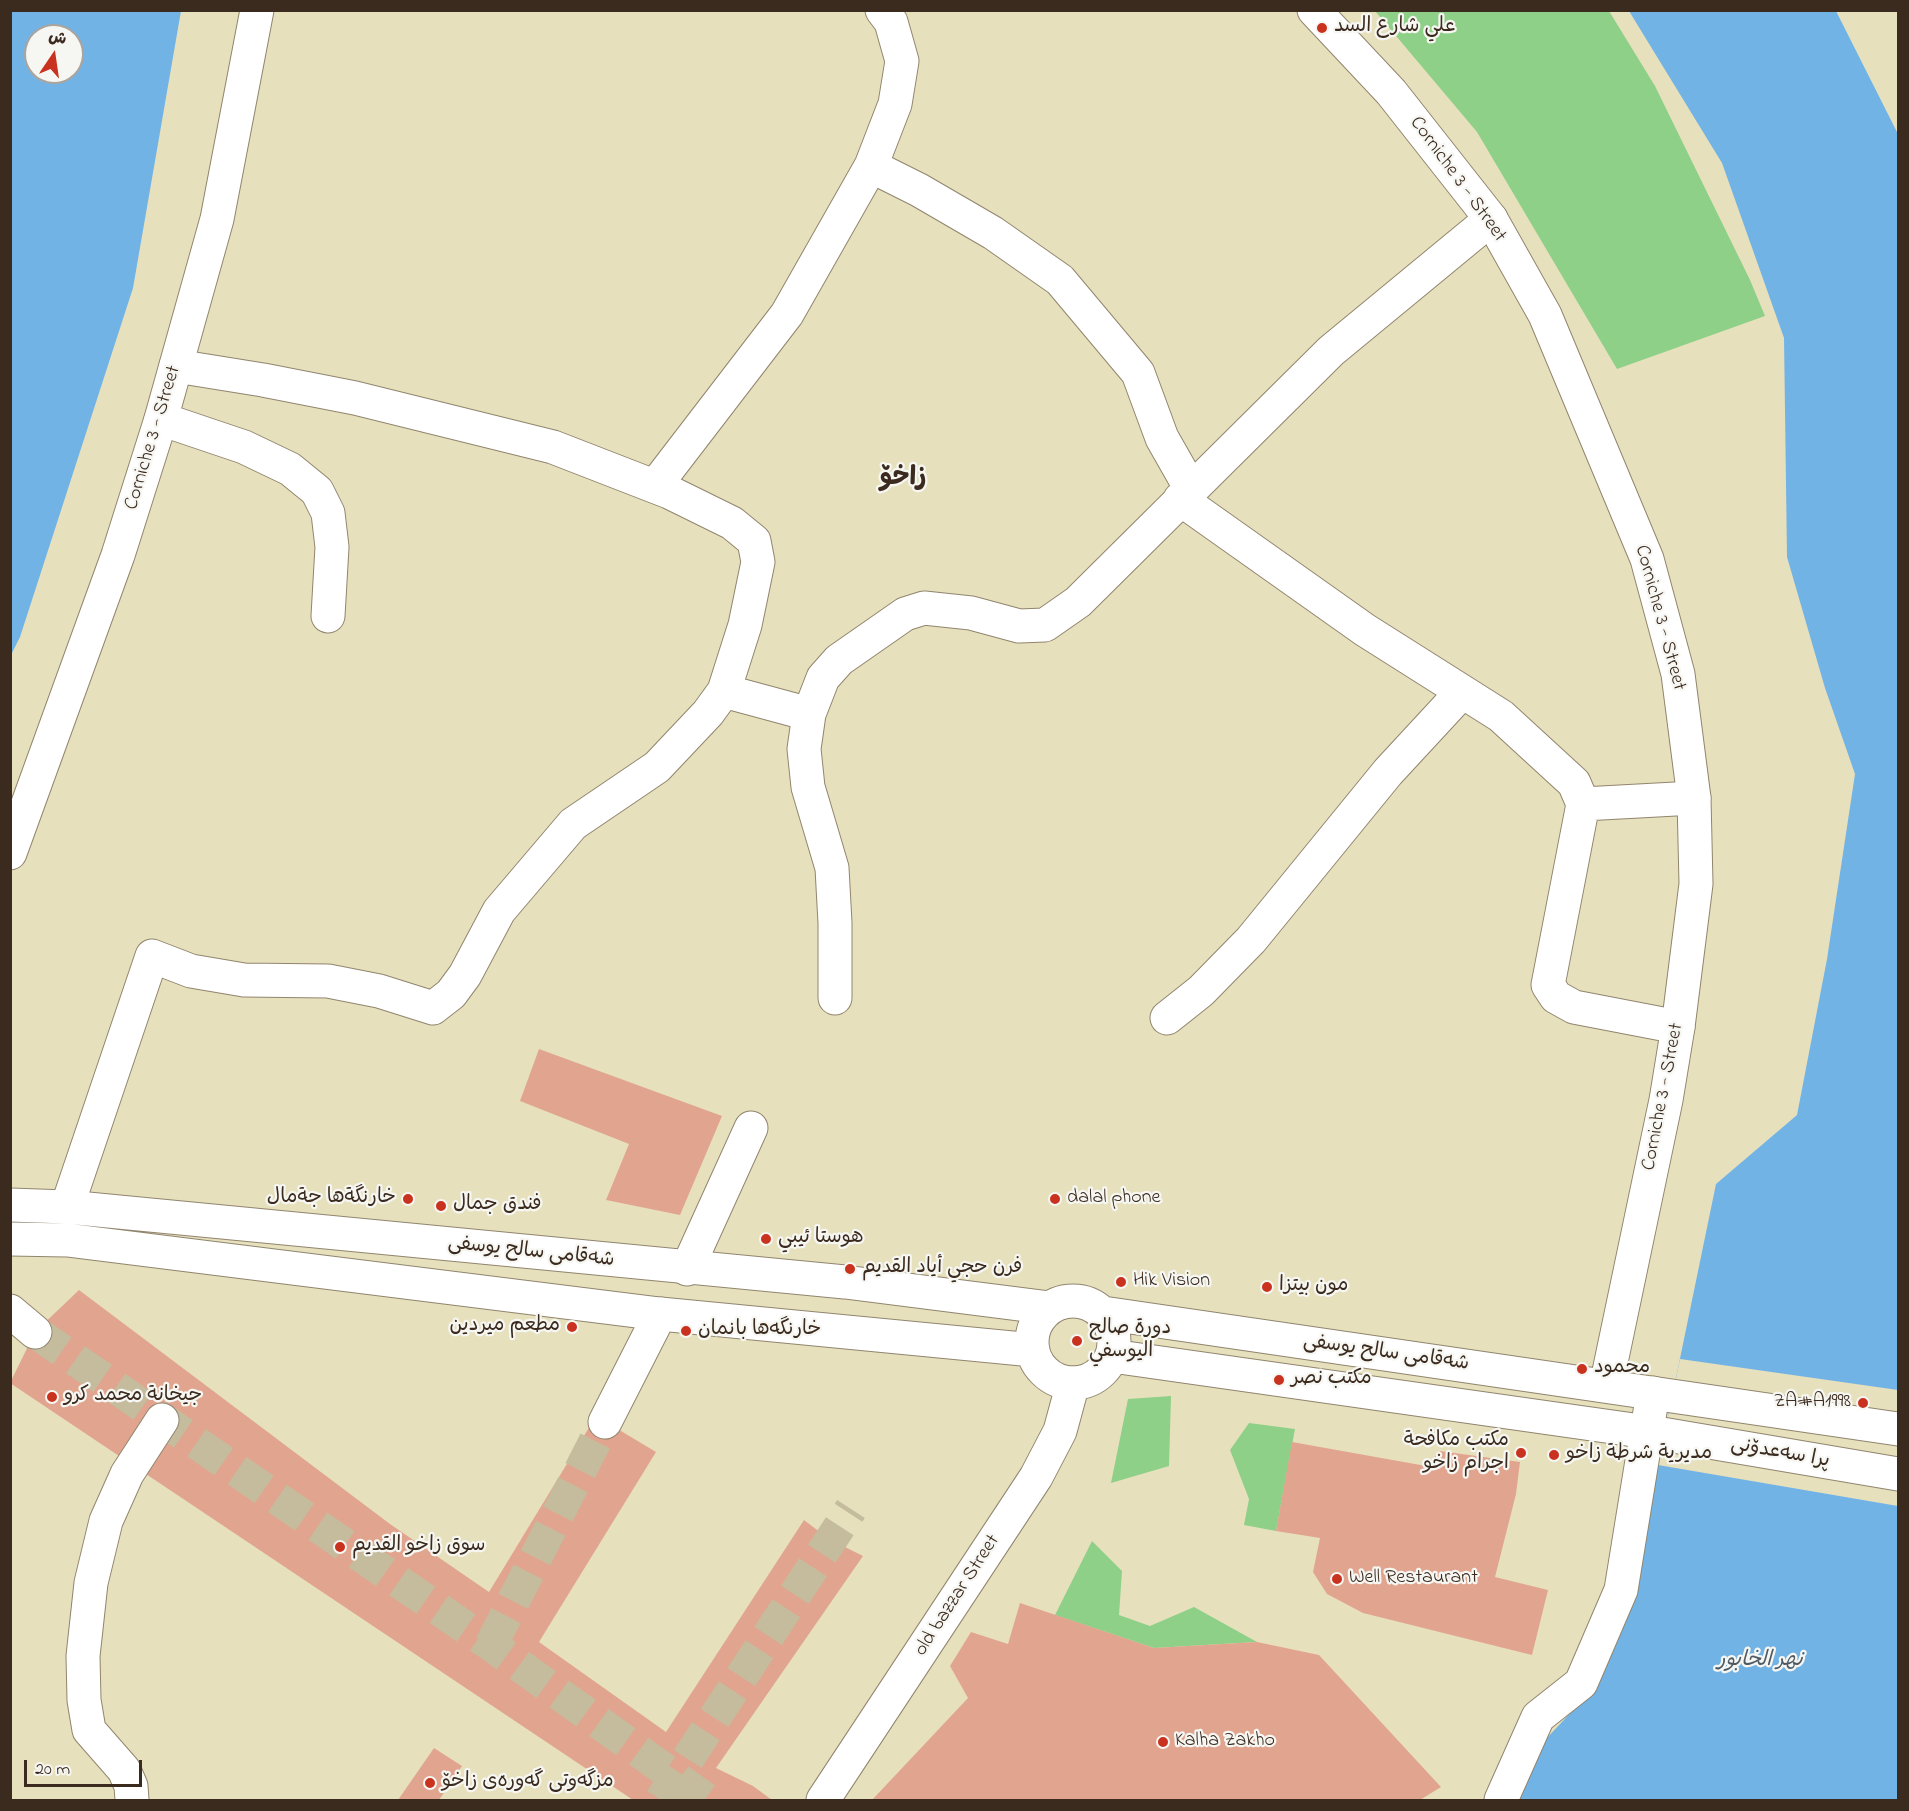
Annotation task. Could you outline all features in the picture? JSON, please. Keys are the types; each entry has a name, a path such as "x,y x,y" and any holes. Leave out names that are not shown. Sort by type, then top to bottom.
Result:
{"street":[{"name":"Corniche 3 - Street","path":"10,854 118,555 161,419 217,219 257,10"},
{"path":"655,486 787,314 871,166 895,104 902,61 891,22 882,10"},
{"name":"Corniche 3 - Street","path":"1314,10 1391,93 1491,219 1545,315 1647,559 1678,674 1694,798 1696,884 1678,1027 1666,1100 1606,1386"},
{"path":"871,166 919,190 993,233 1060,280 1138,373 1185,494 1365,630 1501,716 1574,783 1583,804 1548,985 1556,997 1574,1007 1678,1027"},
{"path":"835,998 832,868 808,787 804,749 809,714 823,678 839,660 905,614 924,608 971,613 1019,626 1044,625 1078,602 1331,351 1491,219"},
{"path":"67,1206 152,956 191,971 244,980 328,981 380,991 433,1008 451,994 465,975 499,911 573,824 657,767 708,713 724,691 745,625 758,562 754,542 732,523 655,486 553,447 356,398 176,366"},
{"path":"161,419 244,447 290,469 317,491 328,513 332,547 328,616"},
{"path":"724,691 809,714"},
{"path":"1167,1018 1201,991 1251,940 1388,772 1462,692"},
{"path":"1583,804 1694,798"},
{"path":"687,1269 751,1128"},
{"name":"شەقامی سالح یوسفی","path":"10,1205 67,1206 687,1269 845,1282 1050,1308"},
{"path":"10,1239 67,1240 660,1314 1033,1350"},
{"path":"1072,1301 1094,1307 1103,1313 1114,1338 1112,1356 1097,1375 1086,1381 1072,1383 1052,1377 1036,1361 1033,1350 1034,1331 1037,1322 1050,1308 1072,1301"},
{"name":"شەقامی سالح یوسفی","path":"1103,1313 1661,1394"},
{"path":"605,1422 660,1314"},
{"name":"شەقامی سالح یوسفی","path":"1112,1356 1655,1433"},
{"name":"old bazzar Street","path":"823,1800 1041,1469 1060,1431 1072,1383"},
{"path":"1501,1800 1538,1717 1581,1683 1621,1590 1655,1433 1661,1394"},
{"name":"پرا سەعدۆنی","path":"1661,1394 1899,1429"},
{"path":"132,1800 131,1786 124,1770 89,1730 84,1700 83,1656 91,1583 106,1521 127,1474 162,1420"},
{"name":"پرا سەعدۆنی","path":"1655,1433 1899,1474"}],"green space":[{"path":"1375,11 1609,11 1655,86 1750,280 1765,316 1617,369 1477,132"},
{"path":"1171,1396 1169,1466 1111,1483 1128,1399"},
{"path":"1249,1423 1295,1429 1276,1531 1244,1525 1249,1499 1230,1450"},
{"path":"1092,1541 1122,1571 1119,1615 1150,1626 1194,1607 1257,1642 1154,1648 1055,1615"}],"water":[{"path":"11,10 181,11 133,288 20,637 11,655"},
{"name":"نهر الخابور","path":"1629,11 1836,11 1898,134 1898,1800 1517,1800 1545,1740 1593,1689 1636,1597 1658,1465 1716,1184 1797,1115 1827,959 1855,774 1825,688 1787,557 1784,338 1722,163"}],"pier":[{"path":"1680,1359 1898,1390 1898,1506 1658,1465"}],"building":[{"path":"539,1049 722,1116 680,1215 606,1200 629,1144 520,1101"},
{"name":"سوق زاخو القديم","path":"79,1290 390,1524 489,1592 596,1416 656,1452 539,1642 666,1732 804,1520 829,1539 863,1556 716,1768 753,1786 772,1800 633,1800 10,1383 35,1332"},
{"path":"1292,1442 1426,1466 1440,1451 1520,1462 1516,1494 1495,1577 1548,1590 1532,1655 1363,1613 1327,1594 1313,1572 1320,1538 1276,1531"},
{"name":"Kalha Zakho","path":"1020,1603 1154,1648 1257,1642 1319,1655 1441,1787 1420,1800 872,1800 968,1698 950,1666 971,1632 1008,1644"},
{"name":"مزگەوتی گەورەی زاخۆ","path":"434,1748 462,1766 439,1800 398,1800"}],"tunnel":[{"path":"35,1332 491,1645 707,1800"},
{"path":"491,1645 605,1422"},
{"path":"661,1800 851,1509"}],"place":[{"name":"علي شارع السد","path":"1322,28"},
{"name":"خارنگةها جةمال","path":"408,1199"},
{"name":"dalal phone","path":"1055,1199"},
{"name":"فندق جمال","path":"441,1206"},
{"name":"هوستا ئيبي","path":"766,1239"},
{"name":"فرن حجي أياد القديم","path":"850,1269"},
{"name":"Hik Vision","path":"1121,1282"},
{"name":"مون بيتزا","path":"1267,1287"},
{"name":"مطعم ميردين","path":"572,1327"},
{"name":"خارنگەها بانمان","path":"686,1331"},
{"name":"دورة صالح اليوسفي","path":"1077,1341"},
{"name":"محمود","path":"1582,1369"},
{"name":"مكتب نصر","path":"1279,1380"},
{"name":"جيخانة محمد كرو","path":"52,1397"},
{"name":"ZA#A1998","path":"1863,1403"},
{"name":"مكتب مكافحة اجرام زاخو","path":"1521,1453"},
{"name":"مديرية شرطة زاخو","path":"1554,1455"},
{"name":"سوق زاخو القديم","path":"340,1547"},
{"name":"Well Restaurant","path":"1337,1579"},
{"name":"Kalha Zakho","path":"1163,1742"},
{"name":"مزگەوتی گەورەی زاخۆ","path":"430,1783"}],"district":[{"name":"زاخۆ","path":"903,480"}]}
